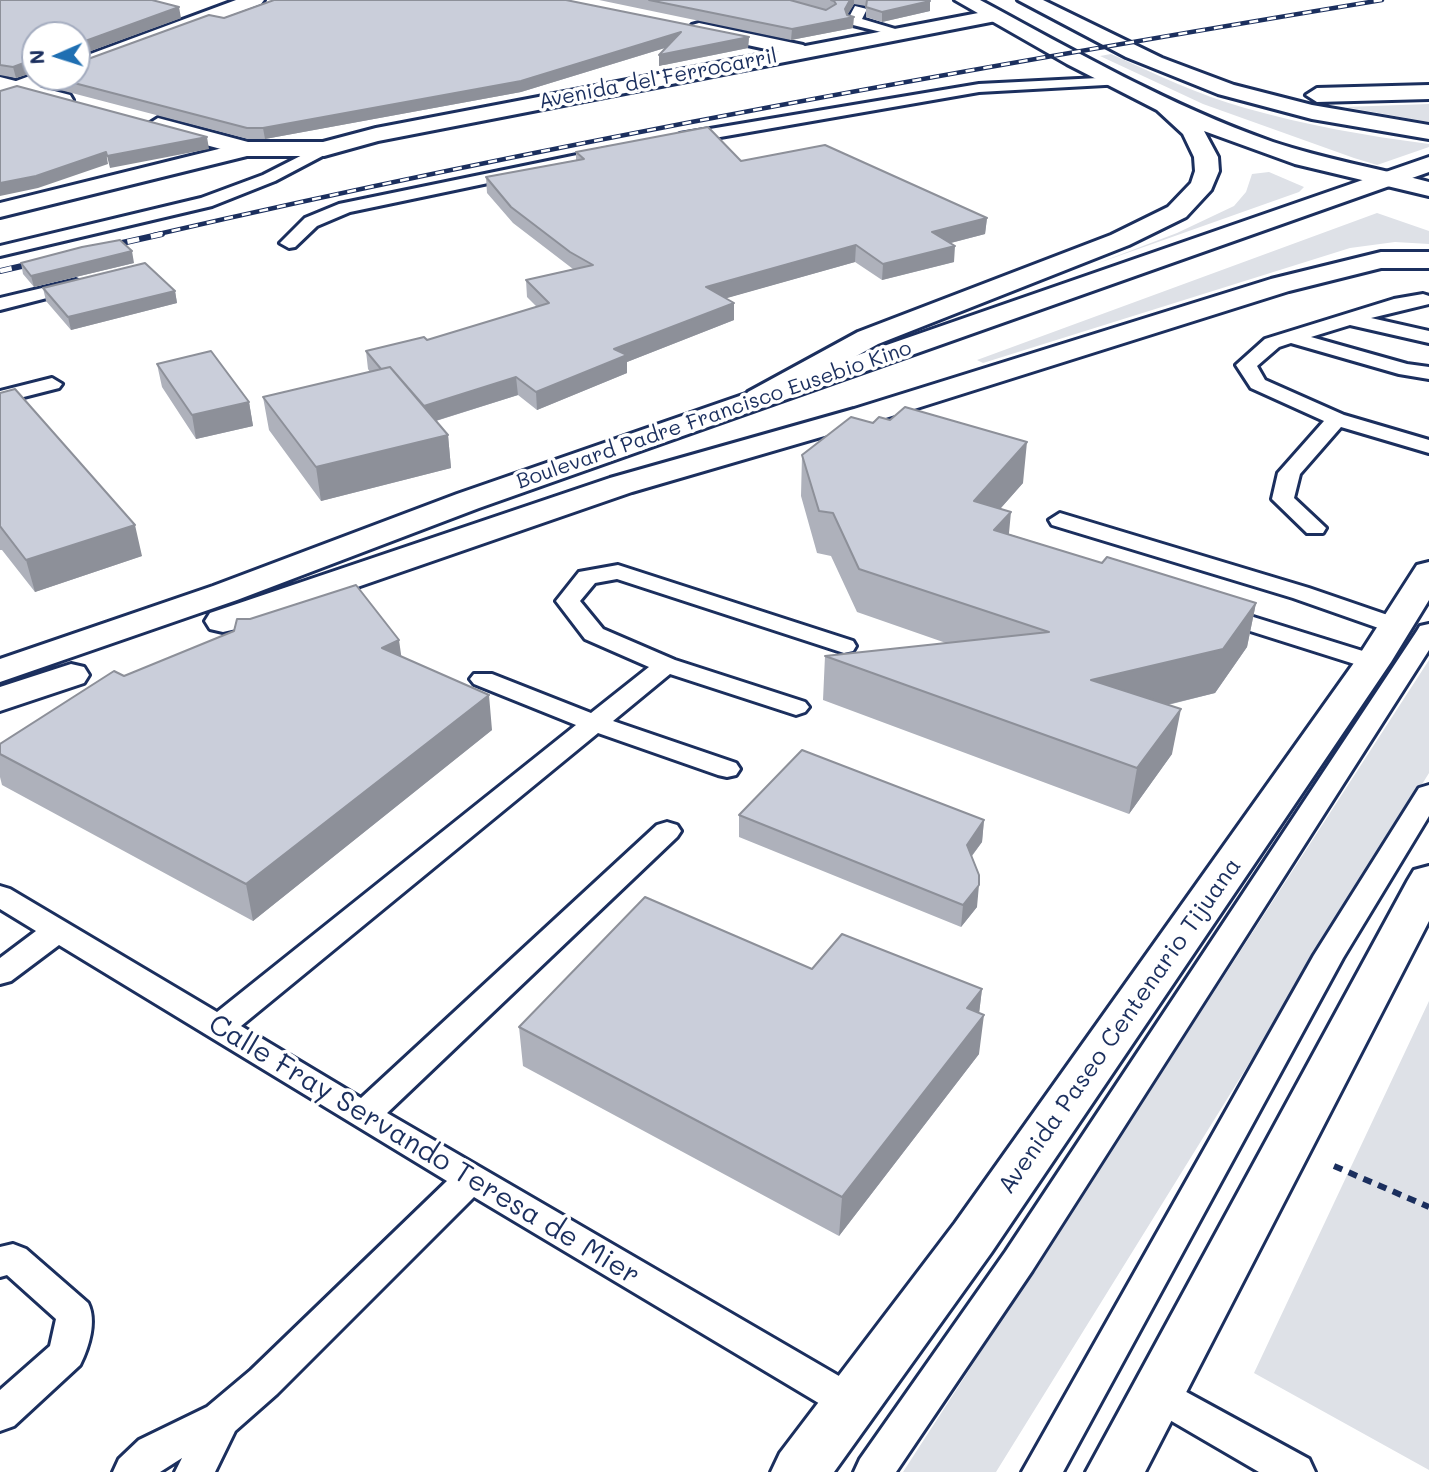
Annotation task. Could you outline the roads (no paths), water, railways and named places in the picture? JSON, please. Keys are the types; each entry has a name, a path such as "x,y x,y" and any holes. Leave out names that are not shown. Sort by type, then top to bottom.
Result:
{"main road":[{"path":"91,61 254,0"},
{"path":"965,0 1163,103 1409,209"},
{"name":"Avenida del Ferrocarril","path":"247,149 324,149 376,135 994,16 1035,3 1074,0"},
{"path":"1035,3 1151,61 1197,80 1309,111 1429,132"},
{"path":"681,26 803,51"},
{"path":"1197,80 1320,95 1429,92"},
{"path":"6,89 81,105"},
{"path":"759,398 868,338 1120,240 1177,212 1202,185 1207,171 1206,157 1193,131 1163,103"},
{"path":"132,118 247,149"},
{"path":"1265,147 1429,188"},
{"path":"0,210 247,149"},
{"name":"Boulevard Padre Francisco Eusebio Kino","path":"0,671 759,398 1429,164"},
{"name":"Boulevard Padre Francisco Eusebio Kino","path":"0,700 621,485 865,415 1352,265 1381,260 1429,260"},
{"name":"Avenida Paseo Centenario Tijuana","path":"800,1472 973,1238 1399,640 1429,572"},
{"path":"1115,1472 1429,880"}],"lane":[{"path":"835,17 857,15 905,34"},
{"path":"670,141 979,88 1118,81"},
{"path":"0,251 206,202 269,178 324,149"},
{"path":"289,243 311,222 345,208 629,149"},
{"path":"0,304 97,280"},
{"path":"1423,300 1401,303 1347,318 1272,343 1246,365 1258,384 1337,419 1429,447"},
{"path":"1347,318 1429,337"},
{"path":"1289,337 1406,370 1429,373"},
{"path":"0,397 52,383"},
{"path":"1315,528 1283,499 1289,473 1337,419"},
{"path":"1060,520 1301,593 1399,640"},
{"path":"796,707 666,665 593,634 568,601 587,576 618,572 844,646"},
{"path":"1194,606 1399,640"},
{"path":"874,1472 1019,1261 1399,640"},
{"path":"218,1028 666,665"},
{"path":"483,679 594,723 727,769"},
{"path":"1042,1472 1329,955 1429,794"},
{"path":"364,1115 667,831"},
{"name":"Calle Fray Servando Teresa de Mier","path":"0,896 56,932 850,1402"},
{"path":"0,973 56,932"},
{"path":"133,1472 153,1453 221,1419 264,1382 471,1179"},
{"path":"0,1262 13,1259 75,1314 67,1354 0,1414"},
{"path":"1157,1393 1295,1472"},
{"path":"195,1472 221,1419"}],"railway":[{"path":"154,235 613,137 1074,52 1382,0"},
{"path":"104,247 162,234"},
{"path":"0,271 39,262"}]}
